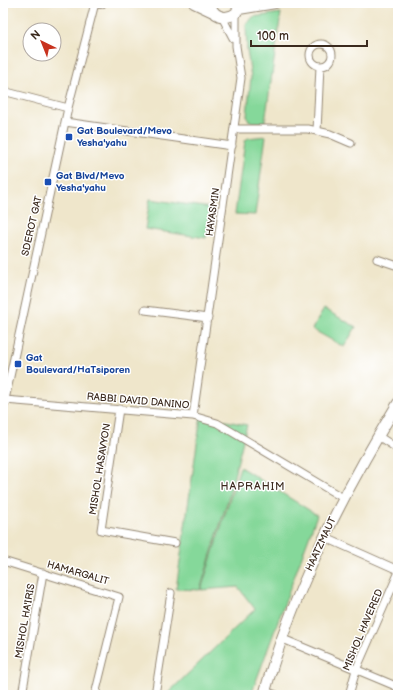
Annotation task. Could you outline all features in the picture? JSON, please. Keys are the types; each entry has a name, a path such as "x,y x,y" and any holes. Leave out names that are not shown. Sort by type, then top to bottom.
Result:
{"street":[{"path":"95,3 101,3"},
{"name":"SDEROT GAT","path":"3,409 68,108 95,3"},
{"path":"194,3 232,16 238,9 275,3"},
{"name":"HAYASMIN","path":"236,46 238,9"},
{"name":"HAYASMIN","path":"193,416 241,78 236,46 229,27 215,11"},
{"path":"317,131 320,66"},
{"path":"3,91 68,108"},
{"path":"65,122 232,146"},
{"path":"234,128 287,127 317,131 351,143"},
{"path":"377,259 398,266"},
{"path":"145,310 208,318"},
{"name":"RABBI DAVID DANINO","path":"5,400 193,416 217,423 342,498"},
{"name":"HAATZMAUT","path":"264,693 282,639 324,536 342,498 398,403"},
{"name":"MISHOL HASAVYON","path":"119,409 101,530 174,543"},
{"path":"378,436 398,448"},
{"path":"324,536 398,570"},
{"name":"HAMARGALIT","path":"3,561 119,597 95,695"},
{"name":"MISHOL HA'IRIS","path":"22,695 43,574"},
{"name":"MISHOL HAVERED","path":"348,695 356,670 398,574"},
{"path":"155,695 171,593"},
{"path":"282,639 398,687"},
{"path":"264,693 276,695"}],"green space":[{"path":"281,13 265,122 252,122 248,120 247,115 251,77 247,50 246,25 253,17"},
{"path":"266,136 255,215 235,214 245,141 248,138"},
{"path":"150,199 211,208 206,238 145,229"},
{"path":"324,309 356,327 344,347 312,329"},
{"path":"201,416 247,425 229,496 200,590 176,589"},
{"path":"240,467 317,515 251,695 166,695 255,609 238,587 201,590"}],"place":[{"name":"Gat Boulevard/Mevo Yesha'yahu","path":"69,137"},
{"name":"Gat Blvd/Mevo Yesha'yahu","path":"48,182"},
{"name":"Gat Boulevard/HaTsiporen","path":"18,364"}],"district":[{"name":"HAPRAHIM","path":"253,486"}]}
